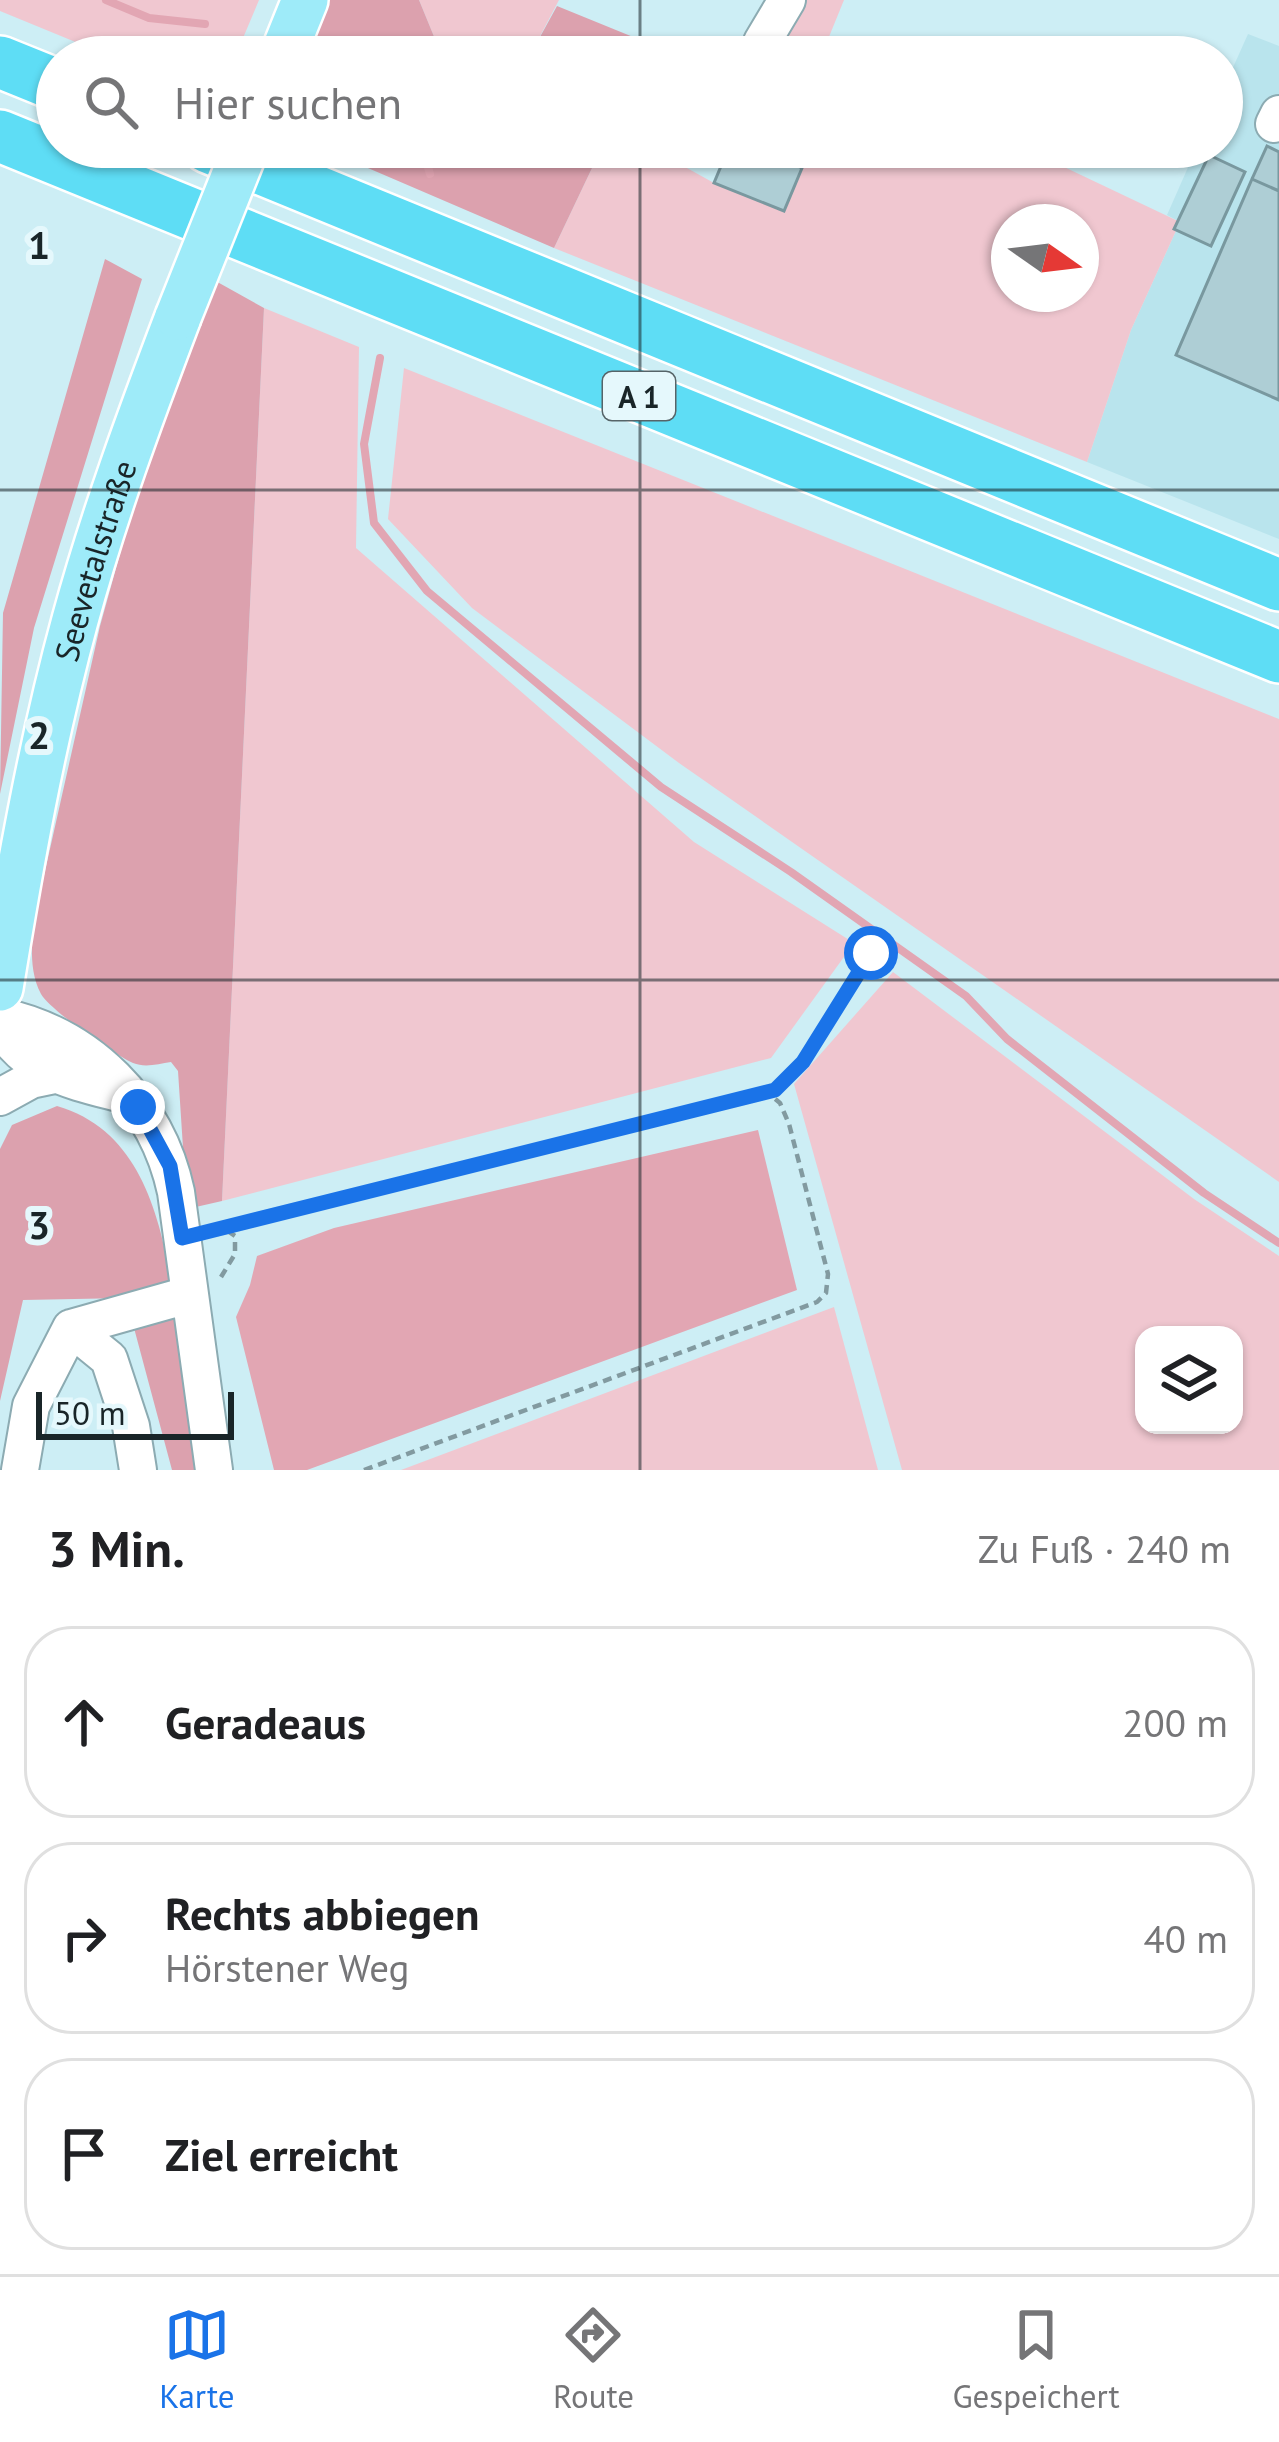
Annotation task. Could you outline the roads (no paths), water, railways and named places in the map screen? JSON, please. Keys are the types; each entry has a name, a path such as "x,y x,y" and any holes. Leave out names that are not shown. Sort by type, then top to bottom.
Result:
{"highway":[{"path":"0,62 36,77"},
{"name":"A 1","path":"0,136 36,151"},
{"name":"A 1","path":"79,168 1279,657"},
{"name":"A 1","path":"259,168 1279,585"}],"main road":[{"path":"290,36 305,0"},
{"name":"Seevetalstraße","path":"0,988 47,737 75,620 129,448 238,168"}],"street":[{"path":"766,36 787,0"},
{"path":"0,1021 20,1052 55,1075 126,1095"},
{"path":"0,1021 34,1025 97,1058 148,1120 170,1166 214,1470"},
{"path":"0,1097 32,1080 55,1075"},
{"path":"20,1470 31,1406 71,1328 187,1286"},
{"path":"71,1328 109,1359 139,1470"}],"waterway":[{"path":"106,0 149,18 205,24"},
{"path":"428,168 430,174"},
{"path":"380,358 364,444 374,523 427,591 661,787 966,996 1007,1039 1204,1193 1279,1243"}]}
